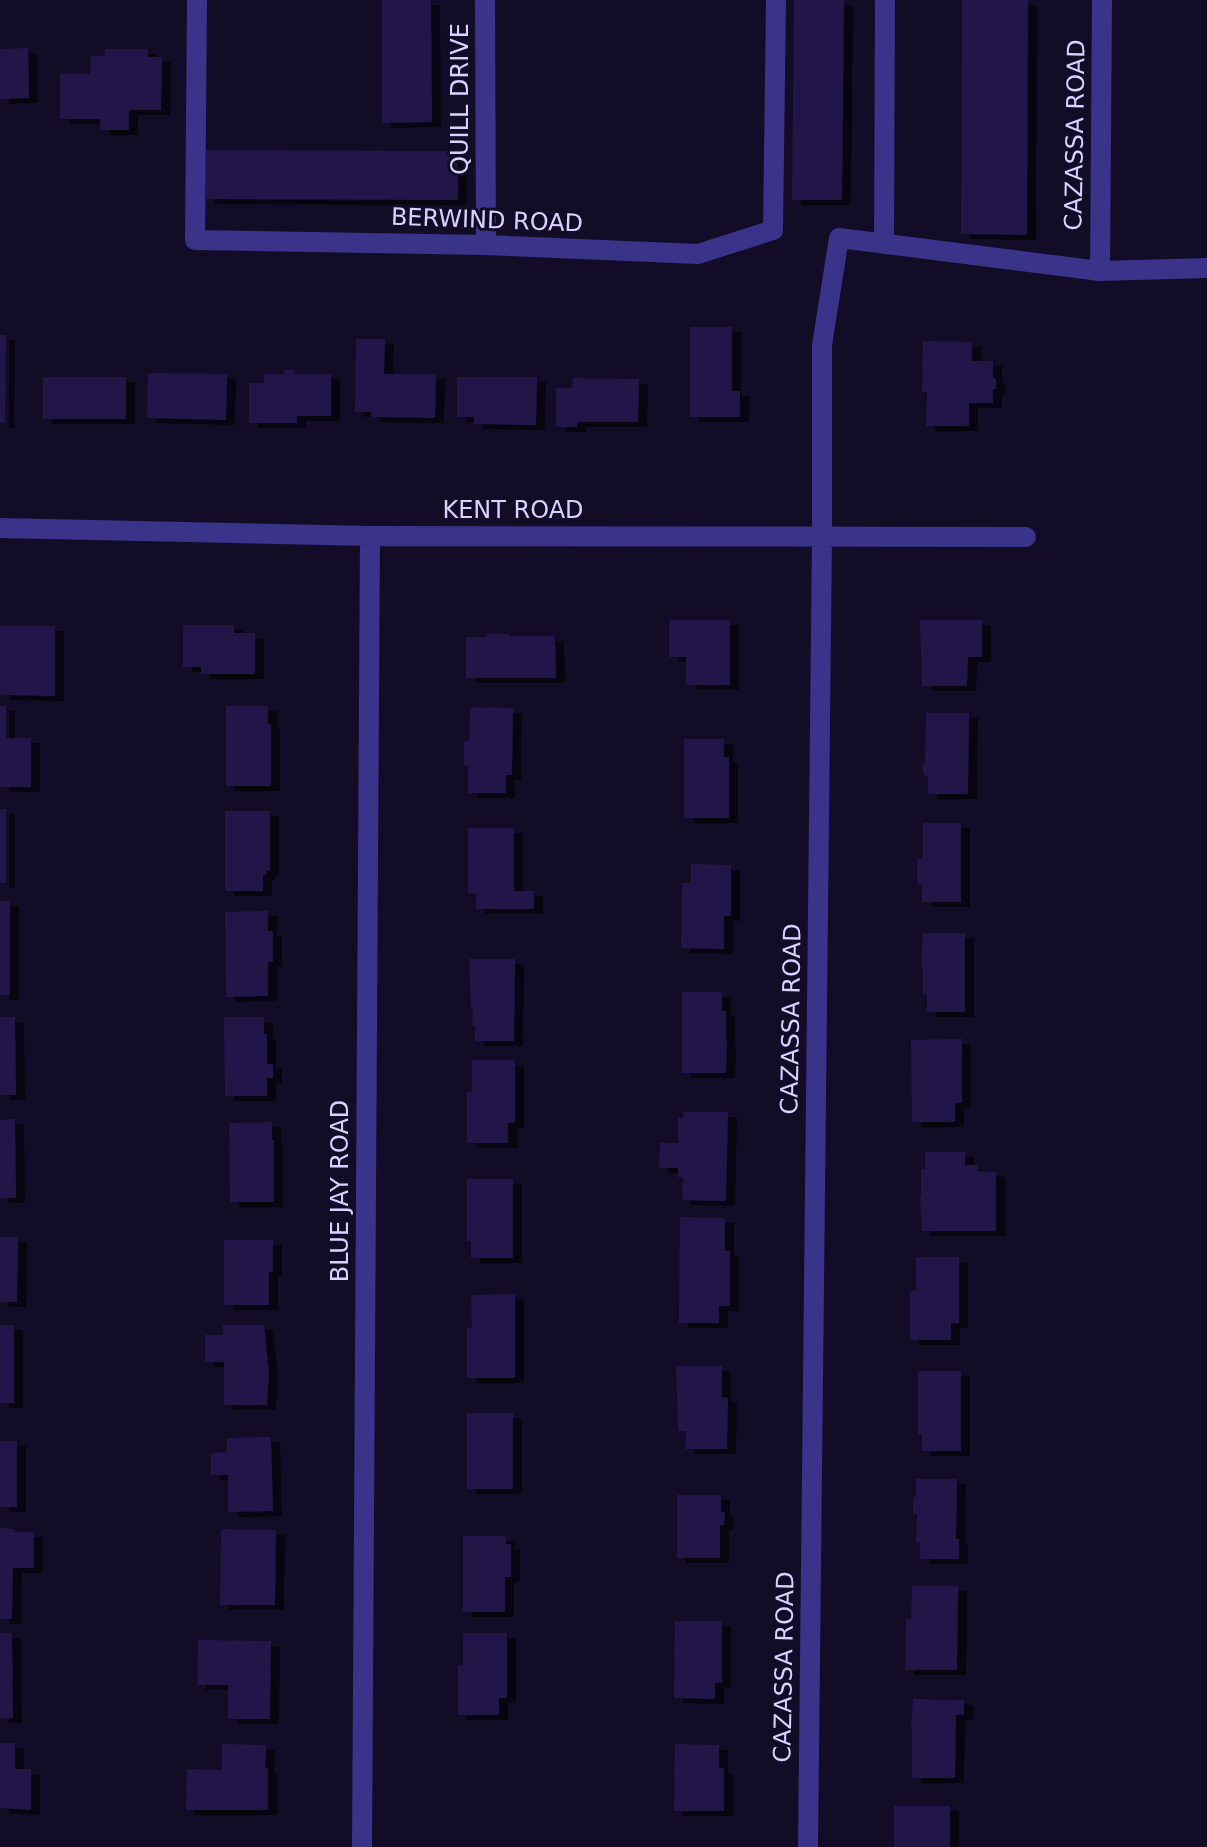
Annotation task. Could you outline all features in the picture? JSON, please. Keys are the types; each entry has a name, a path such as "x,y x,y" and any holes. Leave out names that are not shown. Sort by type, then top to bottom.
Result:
{"street":[{"name":"BERWIND ROAD","path":"197,0 195,240 486,245 698,254 773,230 776,0"},
{"name":"QUILL DRIVE","path":"485,0 486,245"},
{"path":"885,0 884,244 1100,271 1207,268"},
{"name":"CAZASSA ROAD","path":"1100,271 1102,0"},
{"name":"CAZASSA ROAD","path":"808,1847 822,345 839,238 884,244"},
{"name":"KENT ROAD","path":"0,528 370,536 1026,537"},
{"name":"BLUE JAY ROAD","path":"362,1847 370,536"}],"building":[{"path":"382,0 431,0 432,122 382,123"},
{"path":"794,0 844,0 842,200 792,200"},
{"path":"962,0 1028,0 1027,235 961,234"},
{"path":"28,48 29,98 0,99 0,49"},
{"path":"105,49 148,49 148,57 162,57 161,110 129,110 129,130 100,130 100,119 60,119 60,74 90,74 91,56 105,56"},
{"path":"206,150 458,151 458,200 206,199"},
{"path":"690,327 732,327 732,391 740,391 740,417 690,417"},
{"path":"0,335 6,335 5,423 0,423"},
{"path":"356,339 385,339 384,374 436,374 435,418 371,417 371,412 355,412"},
{"path":"923,341 972,342 972,361 993,361 996,389 993,389 993,403 969,403 969,426 926,426 927,392 922,392"},
{"path":"284,370 295,370 295,374 331,374 331,416 297,416 297,423 249,423 249,383 264,383 264,374 284,374"},
{"path":"148,373 227,374 226,420 147,418"},
{"path":"43,377 126,377 126,419 43,419"},
{"path":"457,377 537,377 536,425 474,424 474,417 457,417"},
{"path":"573,378 639,379 638,422 577,422 577,427 556,427 556,388 572,388"},
{"path":"669,620 730,620 730,685 686,685 686,657 669,657"},
{"path":"920,620 982,620 982,657 968,657 967,686 922,686"},
{"path":"183,625 234,625 234,633 255,633 255,674 201,674 201,667 183,667"},
{"path":"0,626 55,626 55,696 0,695"},
{"path":"487,634 555,636 556,678 466,678 466,637 487,637"},
{"path":"0,706 6,706 6,738 31,738 31,787 0,787"},
{"path":"226,706 268,706 271,786 226,786"},
{"path":"470,707 513,708 512,775 506,775 506,793 468,793 464,741 469,741"},
{"path":"926,713 969,713 968,794 928,794 928,776 924,776 922,770 925,764"},
{"path":"684,739 724,739 724,757 729,757 729,818 684,818"},
{"path":"0,809 6,809 6,883 0,883"},
{"path":"225,811 270,811 270,871 263,875 263,891 225,891"},
{"path":"923,823 961,823 961,902 922,902 922,884 917,884 917,859 923,859"},
{"path":"468,828 514,828 514,891 534,891 534,909 476,909 476,893 468,893"},
{"path":"691,864 731,865 731,916 724,916 724,949 681,948 682,883 691,883"},
{"path":"0,901 10,901 10,995 0,995"},
{"path":"268,911 268,931 273,931 273,962 268,962 268,996 226,997 225,912"},
{"path":"923,933 965,933 965,1012 927,1012 921,967"},
{"path":"469,959 515,959 514,1041 475,1041"},
{"path":"682,992 722,992 722,1011 726,1011 726,1073 682,1073"},
{"path":"0,1017 15,1017 16,1095 0,1095"},
{"path":"224,1017 264,1017 267,1064 273,1064 273,1078 267,1078 267,1096 225,1096"},
{"path":"962,1039 962,1103 955,1103 955,1122 912,1122 911,1040"},
{"path":"472,1060 515,1060 515,1123 508,1123 508,1143 467,1143 467,1092 472,1092"},
{"path":"683,1112 728,1112 726,1201 682,1200 683,1177 678,1177 678,1168 659,1168 660,1143 678,1143 678,1118 683,1118"},
{"path":"15,1119 16,1198 0,1198 0,1120"},
{"path":"272,1122 274,1202 230,1202 229,1123"},
{"path":"925,1152 965,1152 965,1165 978,1165 978,1171 996,1172 996,1231 922,1231 921,1169 925,1169"},
{"path":"467,1179 513,1179 513,1258 471,1258 471,1241 467,1241"},
{"path":"680,1217 725,1218 725,1251 730,1251 730,1306 719,1306 719,1323 679,1323"},
{"path":"0,1237 18,1237 17,1302 0,1302"},
{"path":"224,1240 273,1240 269,1305 224,1305"},
{"path":"916,1257 959,1257 959,1323 951,1323 951,1340 910,1340 910,1291 916,1291"},
{"path":"515,1294 515,1378 467,1378 467,1328 472,1328 471,1295"},
{"path":"0,1325 14,1325 14,1403 0,1403"},
{"path":"223,1325 264,1325 269,1373 267,1405 224,1405 224,1362 205,1362 205,1335 223,1335"},
{"path":"676,1366 722,1366 722,1397 728,1398 727,1449 685,1449 686,1431 678,1431"},
{"path":"918,1371 961,1371 961,1451 922,1451 922,1434 918,1434"},
{"path":"467,1413 513,1413 513,1489 467,1489"},
{"path":"271,1437 273,1511 228,1512 228,1475 211,1475 211,1453 227,1452 227,1438"},
{"path":"0,1441 17,1441 17,1507 0,1507"},
{"path":"916,1479 957,1479 956,1539 959,1539 959,1559 920,1559 920,1542 916,1542 917,1514 913,1514"},
{"path":"677,1495 721,1495 721,1512 725,1512 724,1525 720,1525 720,1558 677,1558"},
{"path":"0,1528 34,1532 34,1568 13,1568 12,1619 0,1619"},
{"path":"221,1529 276,1530 275,1605 220,1605"},
{"path":"463,1536 506,1536 506,1544 511,1544 511,1577 505,1577 505,1612 463,1612"},
{"path":"912,1586 958,1586 957,1670 905,1670 906,1619 911,1619"},
{"path":"675,1621 722,1621 722,1683 715,1683 715,1699 674,1698"},
{"path":"0,1633 12,1633 13,1718 0,1718"},
{"path":"463,1633 507,1633 507,1698 499,1698 499,1715 458,1715 458,1665 463,1665"},
{"path":"198,1640 271,1641 270,1719 228,1719 228,1685 197,1685"},
{"path":"913,1699 964,1700 964,1715 956,1715 955,1778 912,1778"},
{"path":"0,1743 15,1743 15,1769 31,1769 31,1810 0,1808"},
{"path":"222,1744 266,1745 268,1810 186,1810 187,1769 222,1770"},
{"path":"675,1744 719,1745 719,1768 724,1768 724,1811 674,1811"},
{"path":"894,1806 950,1806 950,1847 894,1847"}]}
